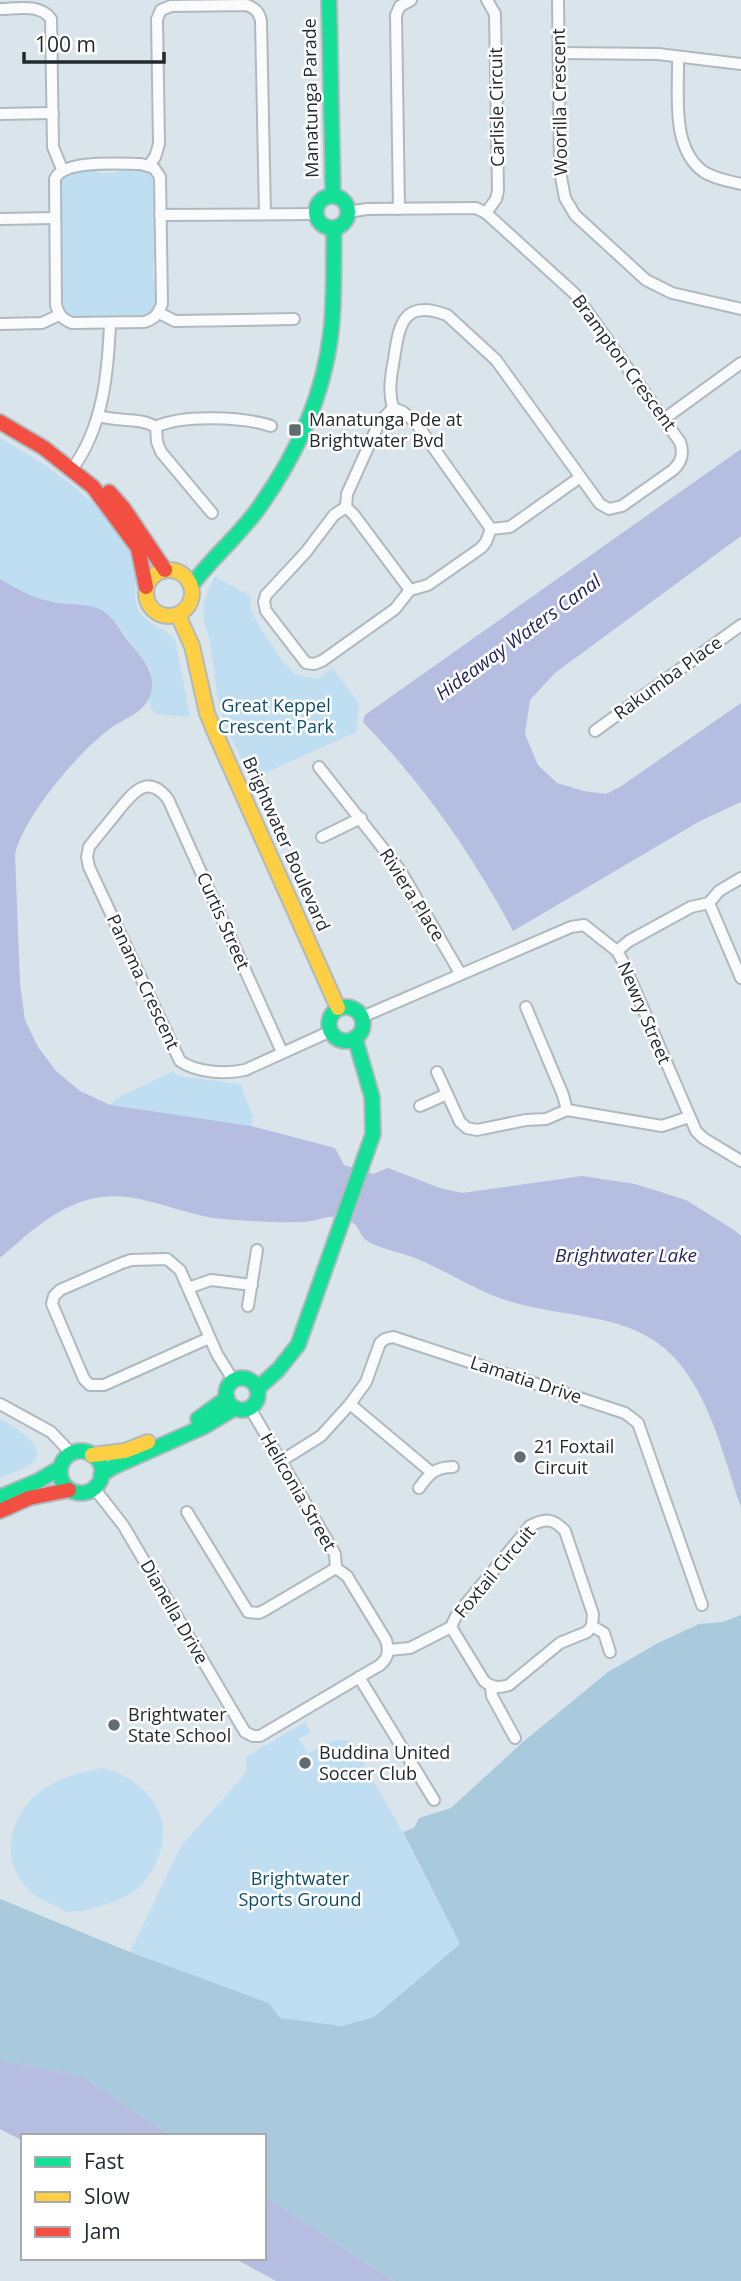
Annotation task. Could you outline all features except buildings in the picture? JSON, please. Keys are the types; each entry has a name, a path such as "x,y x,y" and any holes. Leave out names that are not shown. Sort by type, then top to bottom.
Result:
{"street":[{"name":"Manatunga Parade","path":"328,0 333,196"},
{"path":"399,209 396,15 400,6 411,0"},
{"name":"Carlisle Circuit","path":"486,0 495,14 498,191 486,213"},
{"name":"Woorilla Crescent","path":"558,0 560,172 565,198 575,215 646,280 659,288 741,309"},
{"path":"149,165 159,144 157,19 161,10 171,6 247,5 260,13 261,21 265,214"},
{"path":"0,9 39,9 46,12 51,19 53,146 62,169"},
{"path":"560,53 678,57 741,64"},
{"path":"678,57 680,125 682,141 690,158 704,171 719,179 741,184"},
{"path":"0,114 53,113"},
{"path":"141,164 149,165 160,177 162,304 153,320 72,323 59,315 56,305 55,179 62,169 75,166 141,164"},
{"path":"333,196 343,200 348,212 344,224 334,229 324,227 316,214 319,203 333,196"},
{"path":"348,212 368,209 476,208 486,213"},
{"name":"Brampton Crescent","path":"393,408 390,387 398,328 409,314 438,311 447,315 496,360 600,504 609,509 622,506 679,465 683,450 680,442 566,284 486,213"},
{"path":"160,215 316,214"},
{"path":"0,219 55,218"},
{"path":"191,586 216,554 254,515 281,474 312,415 331,335 334,229"},
{"path":"159,313 174,321 294,319"},
{"path":"0,324 42,323 59,315"},
{"path":"75,465 90,440 99,416 110,323"},
{"path":"664,419 741,363"},
{"path":"346,507 347,494 379,423 393,408 416,423 491,529"},
{"path":"99,416 118,421 146,421 156,427"},
{"path":"156,427 175,420 252,419 271,426"},
{"path":"0,421 39,435 75,465 124,509 171,570 183,574 191,586 191,600 178,615 171,617 156,613 146,601 146,586 138,548 75,465"},
{"path":"156,427 161,452 212,513"},
{"path":"491,529 510,527 579,478"},
{"path":"346,507 410,590"},
{"path":"346,507 334,515 264,602 266,611 306,663 322,661 395,609 410,590 428,585 481,548 491,529"},
{"path":"146,586 154,574 216,554"},
{"name":"Brightwater Boulevard","path":"178,615 192,646 213,728 338,1008"},
{"name":"Rakumba Place","path":"595,731 741,625"},
{"name":"Riviera Place","path":"318,767 400,870 460,974"},
{"name":"Panama Crescent","path":"162,791 149,786 134,792 89,847 89,867 180,1061 190,1068 233,1073 331,1031"},
{"name":"Curtis Street","path":"162,791 168,799 282,1052"},
{"path":"322,837 361,818"},
{"path":"617,951 629,941 691,907 709,904 719,891 741,878"},
{"path":"709,904 741,978"},
{"name":"Newry Street","path":"362,1017 578,925 591,928 617,951 689,1117 703,1138 741,1161"},
{"path":"352,1007 362,1017 363,1027 350,1041 339,1040 331,1031 331,1016 338,1008 352,1007"},
{"path":"526,1007 564,1095 567,1110"},
{"path":"258,1388 247,1378 233,1380 227,1388 231,1403 241,1410 250,1408 257,1402 258,1388 284,1364 298,1345 367,1152 375,1116 372,1093 355,1038"},
{"path":"437,1072 460,1122 467,1128 477,1129 547,1119 567,1110 662,1126 689,1117"},
{"path":"420,1106 447,1094"},
{"path":"248,1307 257,1250"},
{"path":"209,1338 104,1385 90,1385 84,1379 52,1304 54,1296 60,1290 131,1260 167,1259 180,1270 209,1338 233,1380"},
{"path":"188,1288 211,1280 251,1286"},
{"name":"Lamatia Drive","path":"281,1461 321,1436 350,1404 366,1382 380,1343 393,1337 632,1417 638,1423 702,1605"},
{"path":"69,1490 61,1480 60,1468 72,1454 78,1452 108,1455 142,1444 231,1403"},
{"path":"0,1511 29,1498 69,1490 82,1493 123,1462 205,1426 231,1403"},
{"path":"0,1404 51,1432 72,1454"},
{"path":"350,1404 431,1472"},
{"name":"Heliconia Street","path":"250,1408 335,1555 336,1568 347,1576 386,1640 389,1650"},
{"path":"92,1455 100,1464 98,1482"},
{"path":"419,1488 431,1472 442,1467 453,1467"},
{"path":"0,1497 38,1481 60,1468"},
{"name":"Dianella Drive","path":"98,1482 245,1732 260,1736 359,1677"},
{"path":"187,1512 248,1612 259,1613 265,1610 336,1568"},
{"name":"Foxtail Circuit","path":"389,1650 410,1648 451,1627 456,1616 530,1526 540,1520 549,1519 557,1522 565,1531 591,1608 592,1626 604,1633 610,1652"},
{"path":"491,1687 509,1685 559,1643 582,1635 592,1626"},
{"name":"Foxtail Circuit","path":"451,1627 484,1681 491,1687 492,1696 515,1738"},
{"path":"389,1650 386,1660 359,1677 433,1800"}],"green space":[{"path":"119,169 145,172 155,185 155,307 144,317 71,318 62,306 60,292 63,263 60,260 59,184 68,172 94,170 98,173 116,173"},
{"path":"0,438 37,460 75,488 109,520 122,538 136,570 135,593 141,614 175,640 190,717 155,714 148,701 152,686 150,669 116,622 86,605 49,601 22,592 0,579"},
{"name":"Great Keppel Crescent Park","path":"215,576 252,598 250,608 259,626 281,659 295,674 317,679 333,668 359,704 356,732 252,779 225,722 217,692 204,616 205,600"},
{"path":"173,1071 178,1076 240,1084 253,1117 251,1126 110,1105 117,1098"},
{"path":"0,1419 30,1439 37,1453 35,1460 27,1467 0,1478"},
{"name":"Brightwater Sports Ground","path":"305,1722 311,1732 299,1739 308,1754 333,1741 350,1741 396,1820 460,1944 374,2017 342,2026 280,2018 269,2003 130,1952 181,1846 247,1772 246,1757"},
{"path":"103,1768 134,1782 146,1792 161,1819 161,1850 152,1870 133,1892 102,1906 67,1913 36,1896 22,1881 12,1859 12,1838 16,1822 33,1797 72,1775"}],"shaded area":[{"path":"741,1615 741,2281 394,2281 266,2197 266,2134 169,2134 81,2076 0,2060 0,1899 130,1952 269,2003 280,2018 342,2026 374,2017 460,1944 403,1832 414,1828 419,1818 451,1808 523,1742 608,1672 658,1643 699,1624 723,1622"}],"water":[{"name":"Hideaway Waters Canal","path":"741,449 741,536 555,673 530,700 525,734 538,765 557,783 606,794 741,703 741,802 700,821 513,931 446,821 406,770 363,722 365,715"},
{"name":"Brightwater Lake","path":"0,579 42,599 92,607 106,613 144,661 152,682 149,698 142,708 98,738 54,785 29,822 15,854 20,984 25,1020 38,1047 56,1071 80,1091 110,1105 251,1126 335,1148 344,1165 373,1174 388,1168 440,1188 462,1193 582,1176 635,1184 686,1200 734,1230 741,1236 741,1507 712,1421 702,1400 692,1380 663,1347 647,1336 610,1322 531,1307 488,1293 420,1260 372,1243 364,1238 355,1225 345,1219 326,1217 282,1222 222,1219 138,1199 104,1197 74,1204 62,1210 40,1224 0,1258"},
{"path":"0,2060 81,2076 169,2134 21,2134 21,2140 0,2129"},
{"path":"266,2197 394,2281 276,2281 238,2260 266,2260"}],"traffic: fast":[{"path":"329,0 333,196"},
{"path":"332,196 343,201 348,212 343,223 332,228 321,223 316,212 321,201 332,196"},
{"path":"191,586 255,513 282,471 305,427 322,380 331,331 334,229"},
{"path":"346,1007 358,1012 363,1024 358,1036 346,1041 334,1036 329,1024 334,1012 346,1007"},
{"path":"258,1388 278,1370 298,1345 373,1134 372,1097 355,1038"},
{"path":"242,1378 254,1382 258,1394 254,1406 242,1410 230,1406 226,1394 230,1382 242,1378"},
{"path":"198,1419 227,1398"},
{"path":"101,1475 113,1467 205,1426 235,1408"},
{"path":"81,1451 96,1457 102,1472 96,1487 81,1493 66,1487 60,1472 66,1457 81,1451"},
{"path":"0,1497 38,1481 60,1468"}],"traffic: slow":[{"path":"169,570 186,576 192,593 186,610 169,616 152,610 146,593 152,576 169,570"},
{"path":"178,615 192,646 213,728 338,1008"},
{"path":"92,1455 125,1451 148,1442"}],"traffic: jam":[{"path":"0,422 44,448 93,487 138,548 146,587"},
{"path":"109,492 124,509 165,570"},
{"path":"0,1511 29,1498 69,1490"}],"place":[{"name":"Manatunga Pde at Brightwater Bvd","path":"295,430"},
{"name":"21 Foxtail Circuit","path":"520,1457"},
{"name":"Brightwater State School","path":"114,1725"},
{"name":"Buddina United Soccer Club","path":"305,1763"}]}
